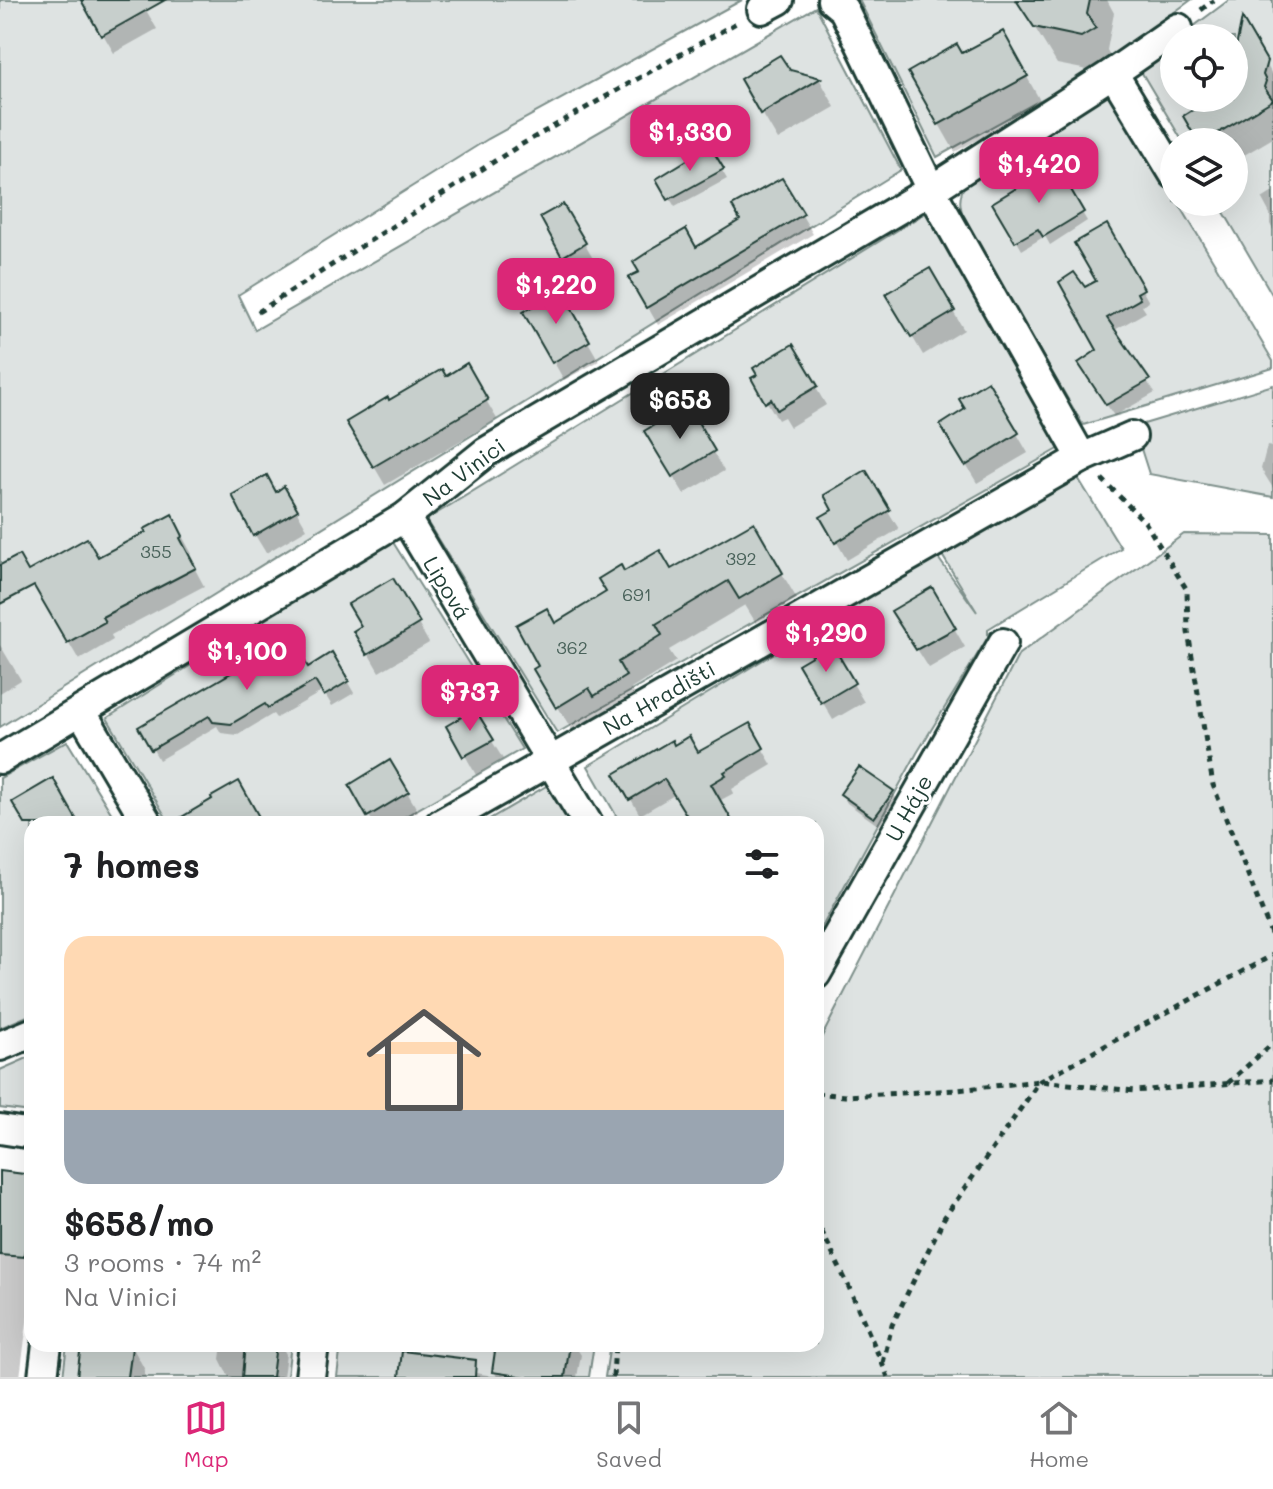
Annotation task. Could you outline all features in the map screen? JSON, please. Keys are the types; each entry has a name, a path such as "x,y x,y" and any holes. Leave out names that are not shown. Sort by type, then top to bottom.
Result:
{"street":[{"path":"832,0 844,10 931,190 1082,458"},
{"name":"Na Vinici","path":"0,759 405,517 486,452 931,190 1160,40"},
{"path":"1113,73 1160,151"},
{"name":"Na Hradišti","path":"454,816 1082,458 1132,436"},
{"name":"Lipová","path":"405,517 583,816"},
{"name":"U Háje","path":"824,960 1003,643"},
{"path":"81,711 143,816"},
{"path":"0,1046 24,1036"},
{"path":"0,1129 24,1133"},
{"path":"43,1377 46,1352"},
{"path":"310,1377 313,1352"}],"path":[{"path":"258,312 517,147 770,4"},
{"path":"1082,458 1145,522 1187,590 1188,632 1213,785 1273,939"},
{"path":"883,1363 892,1325 944,1218 1040,1081 1273,955"},
{"path":"1227,1084 1273,1043"},
{"path":"824,1094 859,1096 1040,1081 1134,1091 1273,1080"},
{"path":"824,1236 888,1377"},
{"path":"613,1377 615,1352"}],"shaded area":[{"path":"0,0 742,0 488,139 238,295 255,330 816,7 901,170 0,727"},
{"path":"859,0 1191,0 1095,70 937,157"},
{"path":"1229,0 1273,0 1273,296 1226,216 1248,216 1248,128 1175,128 1165,112 1248,112 1248,24 1197,24"},
{"path":"1160,52 1160,103 1139,68"},
{"path":"1102,94 1115,97 1160,173 1160,216 1186,216 1273,361 1273,368 1083,425 965,223 960,202 966,180"},
{"path":"927,212 1062,447 557,733 426,520"},
{"path":"1273,385 1273,497 1149,474 1134,427"},
{"path":"1075,473 1121,548 988,629 988,637 917,753 824,923 824,816 616,816 588,766 936,555 977,612 942,555"},
{"path":"1184,534 1273,535 1273,1377 605,1377 609,1352 824,1352 824,1032 1019,654"},
{"path":"391,539 522,749 406,816 165,816 107,718"},
{"path":"67,741 113,816 24,816 24,1018 0,1028 0,778"},
{"path":"548,785 566,816 495,816"},
{"path":"24,1060 24,1111 0,1108 0,1070"},
{"path":"66,1352 290,1352 287,1377 63,1377"},
{"path":"340,1352 593,1352 589,1377 337,1377"}],"building":[{"path":"81,0 165,0 101,36"},
{"path":"1016,0 1090,0 1087,14 1096,28 1081,37 1034,27"},
{"path":"1248,28 1267,61 1264,87 1273,100 1226,128 1190,128 1183,116 1189,112 1248,112"},
{"path":"1003,31 1028,76 938,125 908,72 957,44 962,53"},
{"path":"780,55 790,70 821,78 760,114 740,79"},
{"path":"710,146 724,169 668,200 656,179"},
{"path":"1056,164 1084,212 1043,237 1038,229 1015,242 992,203"},
{"path":"782,178 804,214 646,308 628,277 639,272 633,262 686,229 696,247 740,220 732,206"},
{"path":"563,204 586,243 562,257 540,217"},
{"path":"1107,224 1144,289 1137,293 1140,299 1107,318 1150,380 1106,405 1078,363 1097,350 1059,282 1074,272 1085,287 1096,281 1074,243"},
{"path":"930,268 955,311 911,337 885,294"},
{"path":"561,290 590,341 552,363 523,312"},
{"path":"793,344 818,386 777,410 771,399 765,403 751,378 757,375 753,368"},
{"path":"467,363 488,400 373,467 346,422 442,369 446,376"},
{"path":"988,381 1019,433 965,466 940,425 965,409 959,399"},
{"path":"688,405 715,451 672,477 644,431"},
{"path":"866,470 890,510 835,543 820,517 832,510 824,495"},
{"path":"267,475 276,492 284,486 298,510 253,536 232,495"},
{"path":"172,514 183,536 180,538 196,568 102,617 105,622 67,643 34,586 0,604 0,565 19,555 28,571 87,538 98,557 146,532 144,529"},
{"path":"754,522 783,573 739,599 728,581 656,624 662,635 618,662 626,676 594,696 589,688 556,708 533,669 538,666 516,625 547,608 555,623 606,592 598,579 621,565 624,571 660,550 671,569"},
{"path":"393,578 420,623 367,655 353,631 361,626 348,604"},
{"path":"932,587 956,628 916,650 891,611"},
{"path":"291,638 308,667 332,652 349,681 324,696 315,681 268,708 265,704 231,724 213,722 209,716 151,750 138,727"},
{"path":"832,644 855,683 821,703 798,664"},
{"path":"475,709 494,740 463,757 446,726"},
{"path":"750,723 764,748 724,772 726,775 711,784 729,816 687,816 664,779 629,800 614,774 672,740 674,745 689,736 698,752"},
{"path":"390,760 409,792 366,816 349,785"},
{"path":"859,767 894,791 874,818 840,794"},
{"path":"53,778 74,816 24,816 24,822 12,802"},
{"path":"239,781 259,816 183,816"},
{"path":"0,1171 24,1174 24,1257 0,1255"},
{"path":"80,1352 131,1352 128,1377 77,1377"},
{"path":"244,1352 275,1352 272,1377 242,1377"},
{"path":"402,1352 476,1360 475,1377 399,1377"},
{"path":"495,1352 569,1352 565,1377 526,1377 492,1372"}]}
